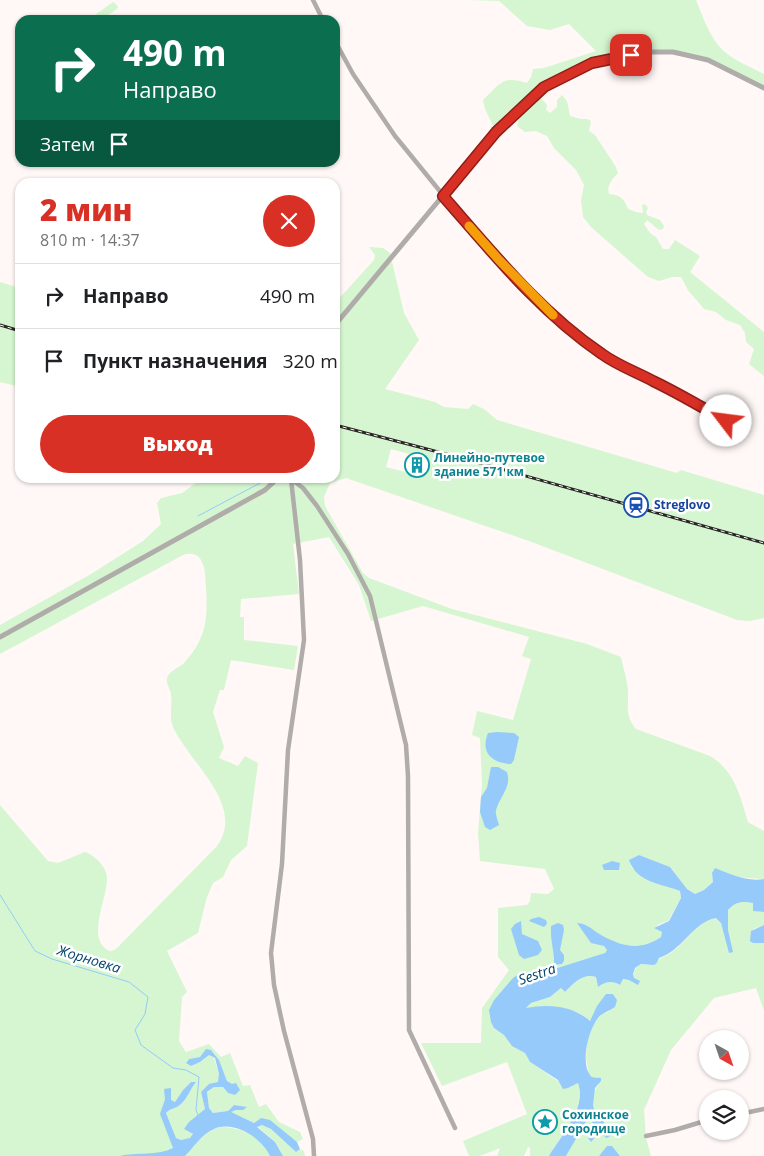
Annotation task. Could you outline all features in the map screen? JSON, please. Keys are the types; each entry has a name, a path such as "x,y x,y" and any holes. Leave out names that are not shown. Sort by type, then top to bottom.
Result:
{"street":[{"path":"313,0 320,15"},
{"path":"340,50 377,111 443,196 536,299 580,339 603,355 683,396 740,429"},
{"path":"340,319 496,132 544,87 592,63 648,52 673,52 708,60 764,88"},
{"path":"0,637 265,490 273,483"},
{"path":"291,483 300,560 304,640 288,750 282,864 272,953 274,985 313,1139 314,1156"},
{"path":"296,483 303,488 317,506 348,554 370,596 406,745 408,776 409,1030 455,1128"},
{"path":"749,1112 764,1109"},
{"path":"646,1136 699,1122"}],"green space":[{"path":"467,0 696,0 714,40 733,58 764,74 764,88 708,60 673,52 648,52 592,63 544,87 496,132 485,109 483,100 498,85 512,80 527,83 533,69 544,68 596,51 569,24 550,30 527,26 499,1"},
{"path":"113,2 117,5 118,8 108,15 95,15"},
{"path":"562,95 567,101 570,116 591,121 589,131 595,135 616,167 618,173 609,185 609,194 621,198 628,209 636,212 643,213 642,205 645,204 648,208 647,215 660,220 664,226 663,229 659,230 647,220 644,224 650,233 656,237 663,249 669,249 675,240 700,256 690,272 764,332 764,376 749,364 754,349 746,342 745,333 740,325 726,320 716,312 704,309 688,290 681,277 672,277 659,281 648,277 591,227 583,217 581,200 584,185 576,170 554,148 547,136 536,131 525,132 517,126 522,113 540,97 547,105 546,110 550,113 557,107 557,100"},
{"path":"369,247 383,248 390,253 404,313 419,340 385,389 435,402 444,407 468,409 473,404 484,409 497,420 677,473 681,470 764,495 764,618 750,621 737,620 529,541 346,478 340,480 340,297 374,260 375,255","holes":["391,449 424,458 420,476 386,467"]},
{"path":"0,282 15,286 15,386 0,382"},
{"path":"196,483 330,483 324,497 325,506 363,573 369,578 452,609 587,644 621,657 627,686 628,715 636,729 710,756 718,762 731,777 735,785 748,822 764,831 764,879 733,876 723,871 712,873 713,882 704,890 695,894 687,889 670,867 639,855 630,860 632,868 680,891 681,898 668,921 659,924 655,928 662,932 661,937 639,946 624,945 610,940 588,926 578,923 584,931 604,946 607,950 604,954 548,971 530,972 503,990 494,1000 494,1028 504,1035 513,1046 525,1053 530,1062 568,1088 578,1083 580,1092 576,1112 549,1156 530,1156 530,1148 528,1147 524,1156 497,1156 500,1148 480,1156 469,1156 463,1141 527,1114 507,1062 442,1086 421,1043 481,1043 482,1008 509,970 498,957 498,908 527,905 530,901 531,893 548,894 554,889 545,869 480,861 478,833 482,784 480,738 472,735 477,711 513,720 531,659 522,656 529,637 423,606 371,621 359,585 329,537 293,544 299,594 241,599 240,617 244,617 244,640 298,646 294,670 231,660 224,690 220,690 213,712 224,747 219,758 238,766 245,756 258,763 247,846 231,860 223,877 213,883 207,897 198,933 167,951 187,992 182,997 179,1041 186,1052 209,1044 221,1057 230,1053 243,1086 250,1085 259,1107 266,1104 279,1122 300,1132 303,1139 297,1142 261,1118 254,1123 230,1112 246,1107 234,1105 228,1111 213,1113 209,1108 207,1093 214,1087 223,1087 228,1093 232,1084 227,1081 219,1060 211,1050 200,1057 189,1059 186,1062 191,1066 209,1055 214,1058 219,1074 219,1082 201,1092 205,1109 184,1129 193,1134 190,1139 181,1140 176,1138 166,1113 183,1103 189,1093 191,1082 175,1102 165,1099 162,1112 164,1124 173,1148 168,1152 144,1156 0,1156 0,805 48,861 58,863 85,852 102,865 107,877 98,925 98,935 101,943 106,949 111,951 119,946 217,846 224,831 225,816 221,801 213,786 182,742 171,721 171,693 167,678 173,670 184,663 197,646 206,619 205,575 201,559 197,555 183,555 0,654 0,625 91,574 143,541 161,524 157,503 161,498 182,493"},
{"path":"742,901 753,903 759,912 764,912 764,925 753,929 753,943 764,943 764,1011 756,988 714,998 671,1050 644,1110 646,1138 651,1156 620,1156 612,1146 608,1146 599,1156 566,1156 587,1119 592,1121 593,1126 588,1138 591,1141 599,1133 604,1135 613,1131 606,1129 602,1118 593,1105 594,1093 601,1078 593,1078 589,1075 586,1058 590,1029 601,1015 608,1012 617,1000 613,994 606,995 590,1021 583,1015 567,1009 551,1007 525,1009 531,1003 550,997 561,988 565,992 572,985 587,976 596,977 598,987 609,982 620,985 623,979 629,980 634,978 636,968 641,964 653,965 678,948 703,923 716,918 721,923 730,953 727,922 728,910 735,903"},
{"path":"262,1125 271,1129 296,1152 300,1149 304,1151 305,1156 283,1156 275,1142 257,1126"},
{"path":"223,1127 238,1129 251,1135 267,1149 270,1156 185,1156 197,1142 212,1130"}],"water":[{"path":"488,733 514,733 519,737 514,760 511,764 498,762 489,756 486,746"},
{"path":"491,767 498,767 507,772 508,782 496,810 499,825 490,830 485,827 480,812 481,797 487,788"},
{"name":"Sestra","path":"639,855 670,867 687,889 695,894 704,890 713,882 712,873 715,868 745,878 764,879 764,912 753,911 753,903 746,902 739,902 728,910 728,930 733,952 729,953 721,923 716,918 694,930 675,949 659,958 656,964 641,964 635,968 633,974 634,978 640,981 638,985 623,979 620,985 609,982 598,987 596,977 587,976 572,985 565,992 561,988 550,997 531,1003 526,1008 560,1007 576,1012 590,1021 597,1006 606,994 613,994 617,1000 615,1007 601,1015 597,1020 587,1044 586,1053 587,1069 591,1076 601,1078 601,1081 595,1088 594,1109 602,1115 606,1129 616,1132 607,1138 599,1133 591,1142 588,1138 593,1126 592,1121 587,1120 566,1156 549,1156 576,1112 580,1092 578,1083 563,1089 558,1080 530,1062 525,1053 512,1046 504,1035 494,1028 489,1010 494,1000 513,978 519,974 548,971 605,953 607,950 604,946 591,943 577,923 587,926 609,939 624,945 639,946 661,937 662,932 654,928 669,921 681,898 680,891 643,878 633,868 629,860"},
{"path":"612,861 620,863 619,870 604,870 602,865"},
{"path":"539,917 546,920 547,924 544,927 529,921"},
{"path":"521,921 522,934 538,941 542,950 538,955 524,959 519,955 511,929"},
{"path":"558,923 563,925 564,930 560,950 564,955 564,961 562,964 554,965 551,926"},
{"path":"764,925 764,943 753,943 750,941 751,931"},
{"path":"206,1049 211,1050 219,1060 227,1081 232,1084 236,1083 240,1090 235,1095 228,1093 223,1087 214,1087 207,1092 209,1108 213,1113 228,1111 234,1105 247,1107 243,1110 231,1112 254,1123 261,1118 270,1120 297,1142 300,1149 296,1152 271,1129 262,1125 257,1127 275,1142 283,1156 270,1156 261,1143 246,1132 230,1127 222,1127 206,1134 185,1156 120,1156 161,1152 173,1148 160,1114 165,1099 164,1089 171,1088 171,1100 175,1102 191,1082 196,1082 182,1103 166,1113 176,1138 181,1140 190,1138 193,1134 184,1129 189,1122 205,1109 201,1092 209,1084 218,1082 219,1074 215,1058 209,1055 191,1066 186,1063 189,1059 200,1057"},
{"path":"607,1146 612,1146 620,1156 599,1156"}],"waterway":[{"path":"198,516 260,483"},
{"name":"Жорновка","path":"0,895 35,951 52,959 129,982 148,997 145,1014 135,1030 141,1045 173,1068 186,1070 199,1077 196,1110 198,1115"}],"railway":[{"path":"0,325 15,330"},
{"path":"340,426 469,460 764,543"}],"slow traffic":[{"path":"469,226 553,315"}],"place":[{"name":"Линейно-путевое здание 571 км","path":"417,465"},
{"name":"Streglovo","path":"636,505"},
{"name":"Сохинское городище","path":"545,1122"}],"route":[{"path":"631,55 592,63 544,87 496,132 443,196 536,299 580,339 603,355 683,396 726,421"}]}
